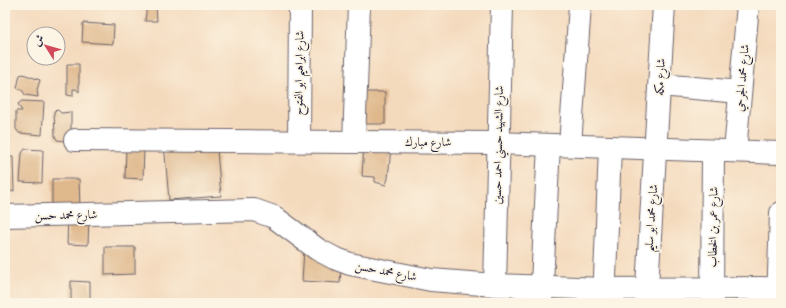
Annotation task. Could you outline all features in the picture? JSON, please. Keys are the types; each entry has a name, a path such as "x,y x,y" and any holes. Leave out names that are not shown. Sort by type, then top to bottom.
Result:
{"street":[{"name":"شارع ابراهيم ابو الفتوح","path":"298,141 300,5"},
{"path":"354,142 359,5"},
{"name":"شارع الشهيد حسني احمد حسين","path":"495,285 502,5"},
{"path":"570,145 580,5"},
{"name":"شارع مكه","path":"656,148 664,5"},
{"name":"شارع محمد الجرحي","path":"735,151 748,5"},
{"path":"660,85 740,92"},
{"name":"شارع مبارك","path":"75,140 498,142 781,153"},
{"path":"542,295 549,145"},
{"path":"604,296 610,147"},
{"name":"شارع محمد ابو سليم","path":"646,296 656,148"},
{"name":"شارع عمر بن الخطاب","path":"712,295 713,151"},
{"name":"شارع محمد حسن","path":"5,216 254,210 274,217 317,249 334,258 350,264 431,280 495,285 542,295 646,296 779,293"},
{"path":"779,293 781,213"}],"building":[{"path":"147,5 156,5 157,21 145,21"},
{"path":"83,23 114,25 113,44 82,42"},
{"path":"67,64 79,64 79,92 76,89 73,89 73,96 67,95"},
{"path":"23,74 40,80 37,90 38,97 25,95 23,91 17,88 20,75"},
{"path":"359,92 385,92 385,124 359,124"},
{"path":"22,101 44,102 42,135 19,133 16,129 16,111 22,111 18,104"},
{"path":"58,110 61,113 71,112 71,139 65,141 57,140 55,136 54,111"},
{"path":"216,139 221,196 169,200 164,143"},
{"path":"364,145 391,148 386,185 375,182 375,177 362,176"},
{"path":"126,148 144,148 143,179 125,178"},
{"path":"25,149 43,150 42,183 20,182 22,153"},
{"path":"5,157 13,157 14,191 5,192"},
{"path":"52,179 79,179 80,209 52,209"},
{"path":"68,215 89,216 88,245 67,244"},
{"path":"105,247 135,247 135,274 105,275"},
{"path":"304,250 342,252 340,283 302,281"},
{"path":"71,281 90,282 90,303 71,303"}]}
